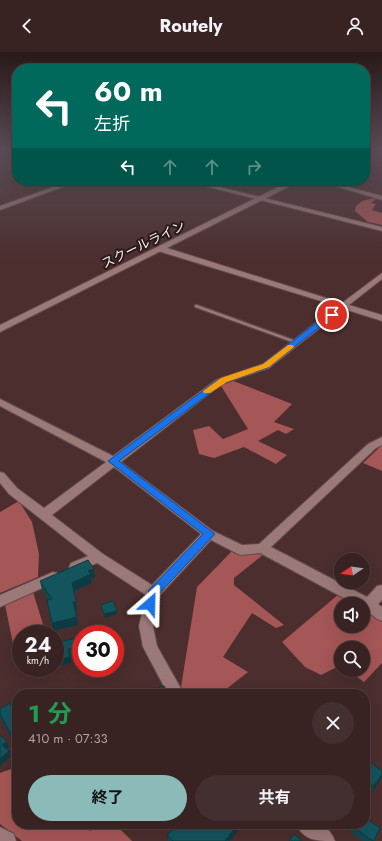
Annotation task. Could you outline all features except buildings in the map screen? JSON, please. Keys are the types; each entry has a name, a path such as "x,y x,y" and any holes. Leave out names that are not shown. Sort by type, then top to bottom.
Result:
{"street":[{"path":"0,208 60,187"},
{"path":"212,187 382,229"},
{"name":"スクールライン","path":"0,329 285,187"},
{"path":"342,187 382,198"},
{"path":"161,249 382,318"},
{"path":"43,515 219,382 266,366 382,276"},
{"path":"0,402 113,461 209,534 240,550 262,548 352,597"},
{"path":"262,548 366,451 382,440"},
{"path":"0,476 13,491 43,515 98,557 153,593"},
{"path":"173,689 150,647 146,626 153,593 209,534"},
{"path":"0,600 98,557"},
{"path":"370,605 382,590"},
{"path":"370,607 382,615"},
{"path":"312,829 326,841"},
{"path":"0,836 7,841"}],"lane":[{"path":"196,306 297,342"}],"shaded area":[{"path":"376,199 371,203 376,204 372,210 382,213 382,225 368,222 355,211 356,206 362,201"},
{"path":"231,380 292,404 274,422 294,429 286,434 278,430 258,441 287,455 276,464 244,447 214,458 199,454 193,430 209,426 223,439 248,429 221,386"},
{"path":"382,445 382,471 363,463"},
{"path":"19,501 32,522 39,554 38,577 0,593 0,512"},
{"path":"232,551 264,554 234,578 234,585 284,625 276,628 252,613 223,657 248,672 226,689 182,689 181,687 197,587"},
{"path":"33,592 43,625 12,625 12,639 5,605"},
{"path":"339,594 344,597 335,597"},
{"path":"334,598 334,633 370,633 370,613 382,621 382,663 370,676 370,641 334,641 334,668 321,675 305,667 282,642"},
{"path":"357,677 369,677 364,682"},
{"path":"12,769 12,829 89,829 90,831 92,829 120,829 132,841 22,841 0,824 0,773"}],"slow traffic":[{"path":"207,391 219,382 266,366 290,347"}],"route":[{"path":"150,604 153,593 209,534 113,461 219,382 266,366 332,315"}]}
